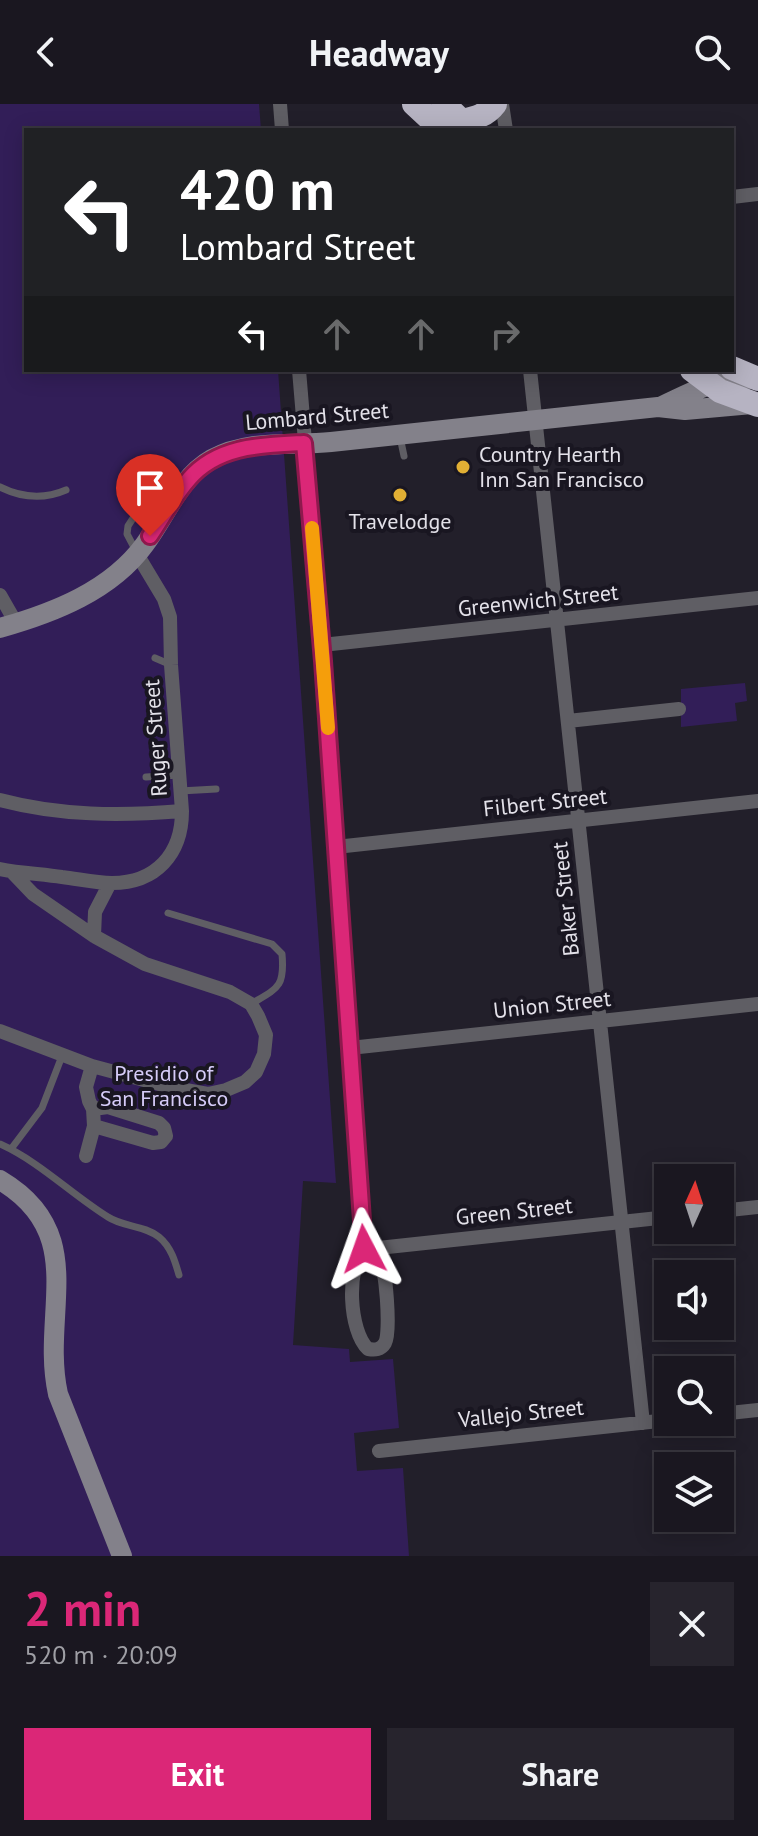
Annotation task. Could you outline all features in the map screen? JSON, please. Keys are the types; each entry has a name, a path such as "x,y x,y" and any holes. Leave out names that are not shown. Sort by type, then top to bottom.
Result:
{"highway":[{"path":"414,104 454,121 481,116 495,104"},
{"path":"734,369 758,379"},
{"path":"701,377 730,396 755,405"}],"street":[{"path":"280,104 282,128"},
{"path":"502,104 506,128"},
{"path":"734,197 758,194"},
{"path":"299,372 322,645 364,1249 357,1258 354,1272 354,1309 357,1333 368,1349 376,1350 384,1345 388,1331 384,1266 379,1255 364,1249"},
{"name":"Baker Street","path":"530,372 643,1423"},
{"name":"Lombard Street","path":"658,407 701,377 758,379"},
{"name":"Lombard Street","path":"8,625 57,608 110,579 137,554 196,471 225,453 262,445 326,442 658,407 685,410 755,405"},
{"name":"Ruger Street","path":"6,870 110,883 131,882 147,877 158,869 173,850 182,824 182,811 171,665 172,637 168,608 137,554"},
{"path":"0,595 8,625"},
{"name":"Greenwich Street","path":"322,645 758,598"},
{"path":"568,721 679,709"},
{"path":"0,800 36,808 101,815 182,811"},
{"name":"Filbert Street","path":"336,847 758,801"},
{"path":"0,1031 92,1066 208,1094 245,1082 256,1072 264,1054 266,1035 251,1004 230,992 145,964 94,936 33,894 6,870"},
{"path":"94,936 95,912 110,883"},
{"name":"Union Street","path":"350,1048 758,1004"},
{"path":"86,1156 94,1126 93,1109 86,1087 92,1066"},
{"path":"93,1109 108,1107 159,1123 166,1136 161,1142 153,1143 94,1126"},
{"path":"0,1180 27,1201 51,1238 58,1281 52,1348 54,1378 63,1411 122,1556"},
{"path":"734,1210 758,1207"},
{"name":"Green Street","path":"364,1249 654,1219"},
{"path":"734,1413 758,1410"},
{"name":"Vallejo Street","path":"379,1451 654,1422"}],"lane":[{"path":"400,434 404,456"},
{"path":"0,487 32,497 66,490"},
{"path":"155,658 171,665"},
{"path":"146,777 216,789"},
{"path":"168,913 272,944 282,954 284,973 277,988 251,1004"},
{"path":"11,1149 42,1108 62,1056"},
{"path":"0,1144 42,1169 111,1219 142,1228 159,1237 172,1253 179,1275"}],"green space":[{"name":"Presidio of San Francisco","path":"0,104 259,104 261,128 24,128 24,372 278,372 336,1183 303,1181 293,1345 349,1349 350,1362 393,1359 399,1428 354,1433 357,1471 403,1468 409,1556 0,1556"},
{"path":"745,683 747,701 735,703 737,721 681,727 681,689"}],"slow traffic":[{"path":"312,528 328,728"}],"place":[{"name":"Country Hearth Inn San Francisco","path":"463,467"},
{"name":"Travelodge","path":"400,495"}],"route":[{"path":"150,536 182,488 205,463 236,450 304,443 323,661 364,1249"}]}
